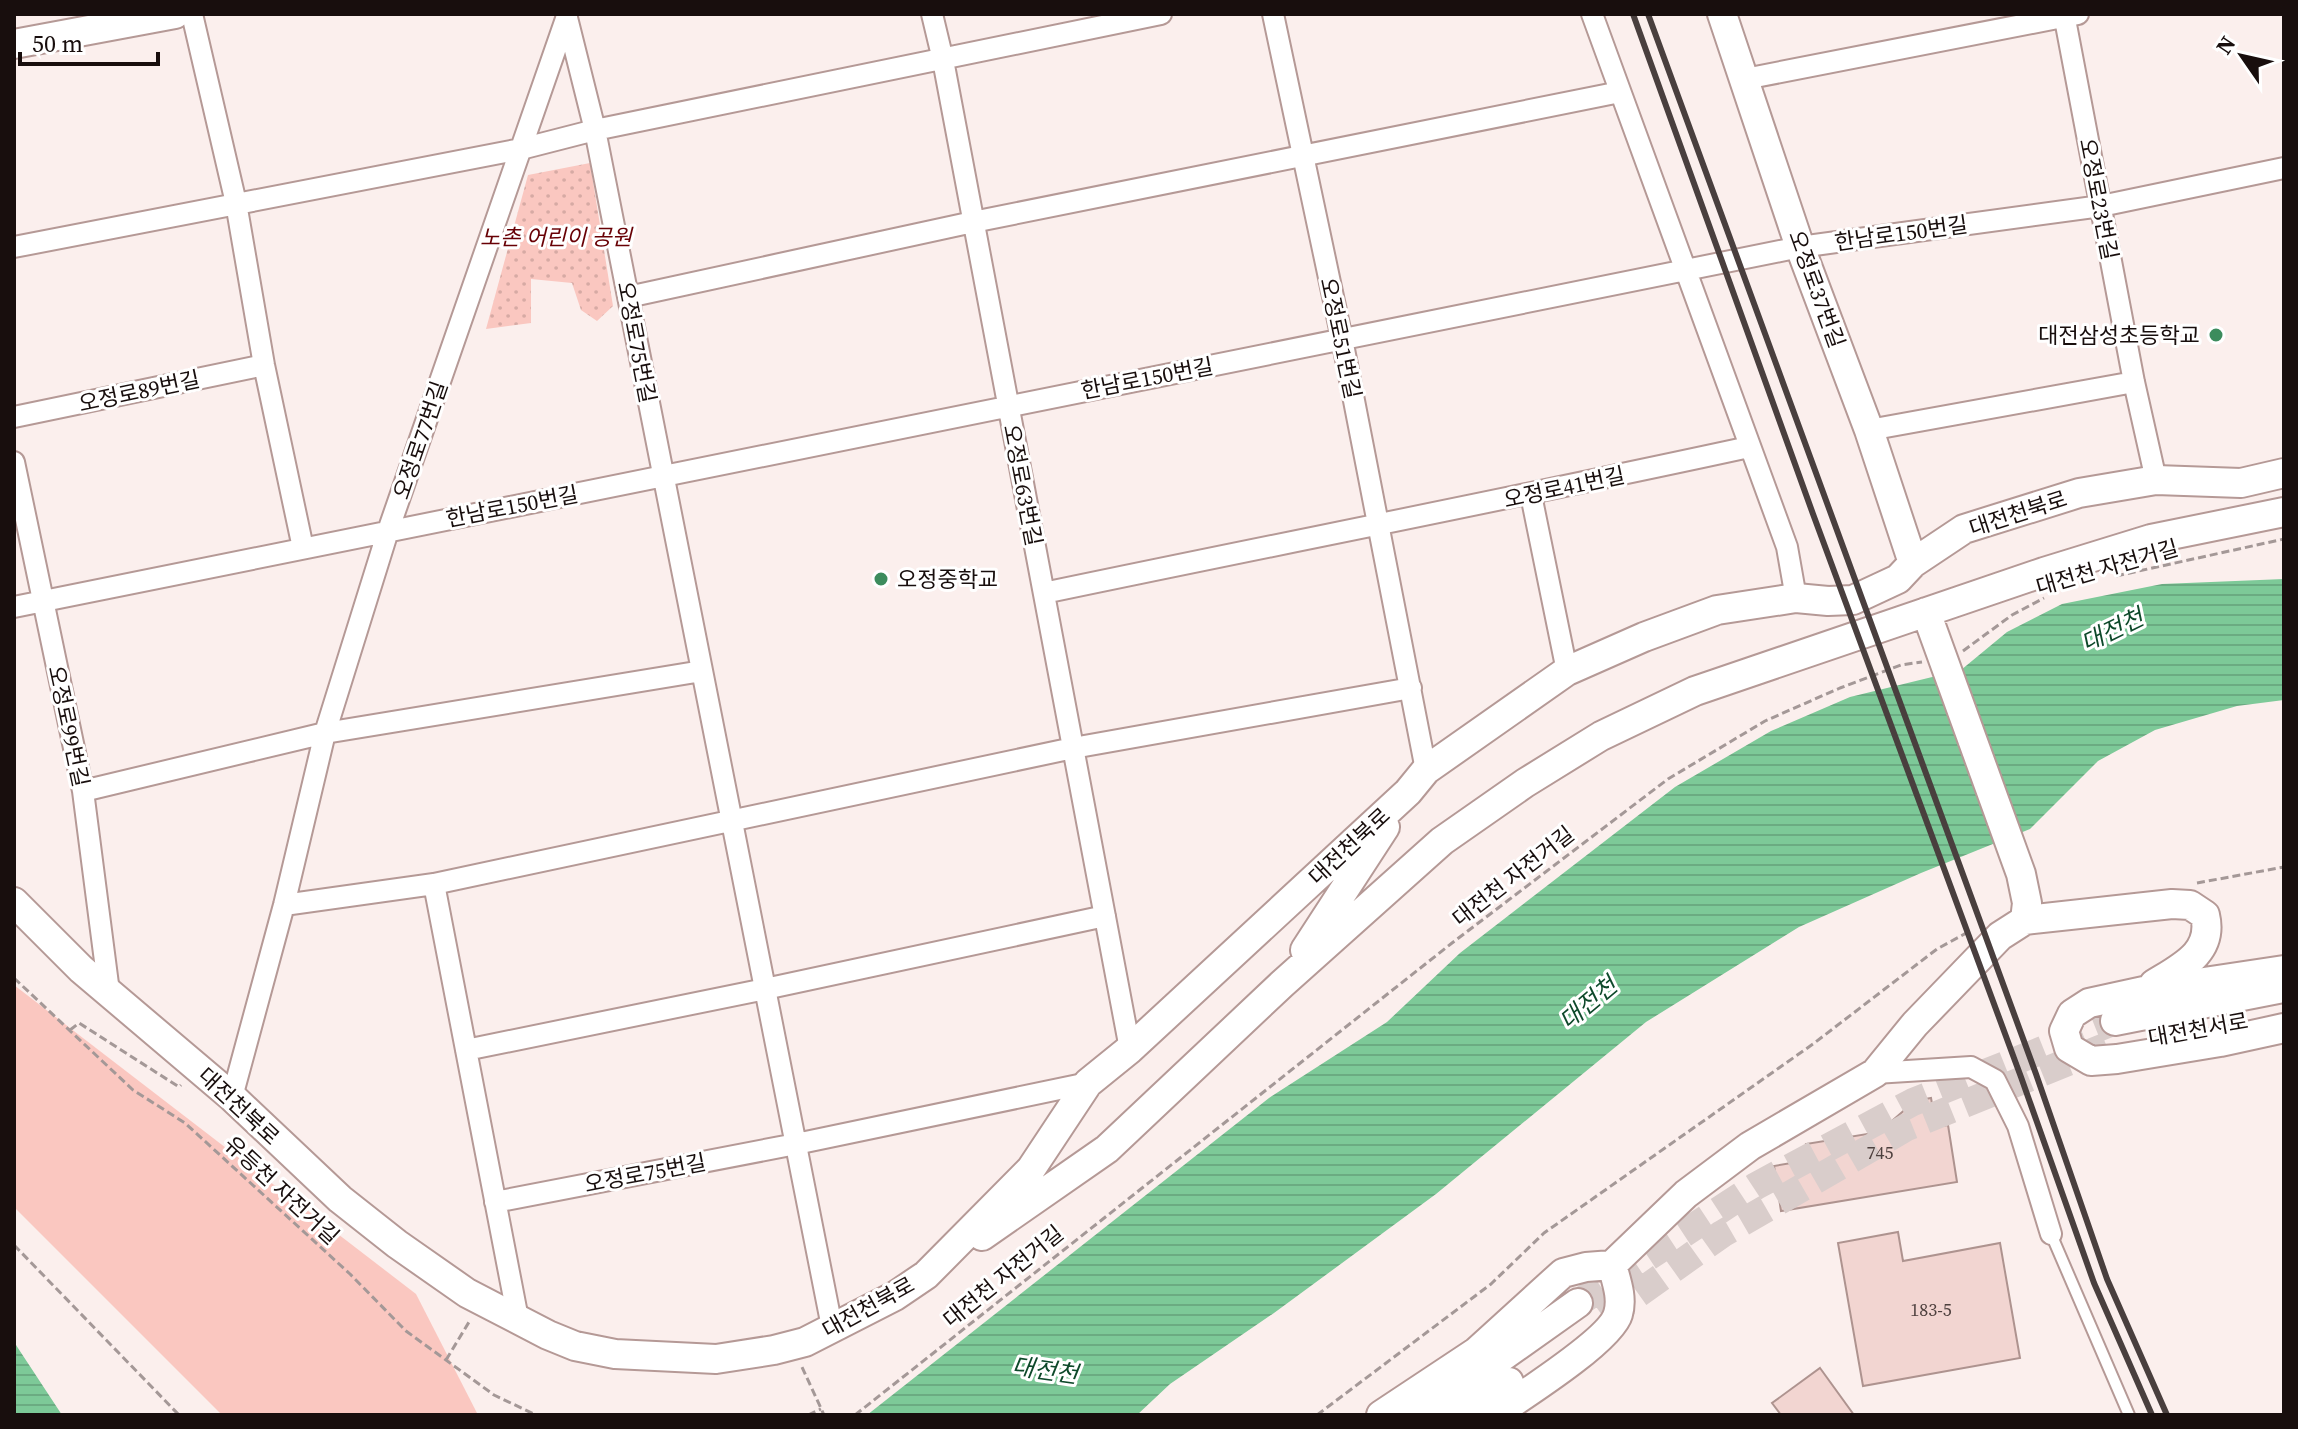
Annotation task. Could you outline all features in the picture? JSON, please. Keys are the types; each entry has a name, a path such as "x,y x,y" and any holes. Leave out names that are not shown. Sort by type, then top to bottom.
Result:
{"main road":[{"path":"14,44 175,14"},
{"name":"오정로37번길","path":"1722,14 1800,247 1869,430 1913,563"},
{"name":"대전천북로","path":"14,902 81,969 232,1097 358,1214 467,1293 575,1346 615,1354 716,1359 774,1350 805,1342 895,1296 926,1275 1031,1169 1088,1083 1130,1049 1408,792 1426,770 1567,671 1644,637 1717,610 1796,598 1853,600 1898,579 1913,563 1964,529 2079,493 2156,480 2241,483 2284,473"},
{"path":"2047,583 2132,534 2284,496"},
{"path":"926,1275 1107,1149 1282,984 1442,841 1525,783 1601,736 1695,691 1926,612 2047,583 2151,539 2284,512"},
{"path":"1926,612 2021,874 2027,903 2025,920"},
{"path":"1282,984 1408,792"},
{"path":"1381,1415 1476,1352 1563,1273 1612,1265 1686,1194 1750,1146 1875,1073 1915,1024 2000,936 2025,920 2172,904 2190,905 2205,915 2209,931 2202,949 2181,968 2144,991"},
{"path":"14,923 81,969"},
{"path":"2284,970 2144,991 2089,1003 2072,1014 2064,1031 2069,1048 2106,1042 2284,988"},
{"name":"대전천서로","path":"2106,1042 2284,1014"},
{"path":"2106,1042 2220,1042 2284,1028"},
{"path":"1494,1415 1548,1379 1604,1333 1618,1315 1619,1289 1612,1265"},
{"path":"1420,1415 1587,1313 1460,1415"}],"street":[{"path":"192,14 236,203 264,365 303,548"},
{"name":"오정로63번길","path":"932,14 1130,1049"},
{"path":"14,247 521,149 595,130 1161,14"},
{"name":"오정로51번길","path":"1273,14 1342,339 1426,770"},
{"path":"1592,14 1787,547 1796,598"},
{"name":"오정로75번길","path":"567,15 595,130 832,1327"},
{"name":"오정로77번길","path":"232,1097 284,905 325,733 388,531 567,15"},
{"name":"오정로23번길","path":"1745,79 2069,15 2101,206 2156,480"},
{"path":"628,297 1302,154 1620,92"},
{"name":"한남로150번길","path":"14,607 1800,247 2101,206 2284,168"},
{"name":"오정로89번길","path":"14,417 264,365"},
{"path":"1869,430 2134,382"},
{"name":"오정로41번길","path":"1378,523 1531,495 1749,447"},
{"name":"오정로99번길","path":"14,462 83,791 109,992"},
{"path":"1531,495 1567,671"},
{"path":"1044,593 1378,523"},
{"path":"83,791 325,733 702,671"},
{"path":"284,905 434,884 1073,748 1411,688"},
{"path":"434,884 518,1319"},
{"path":"466,1050 1105,916"},
{"path":"1875,1073 1971,1067 1995,1080 2018,1126 2051,1234"},
{"name":"오정로75번길","path":"495,1202 1088,1083"}],"lane":[{"path":"2051,1234 2129,1415"}],"path":[{"name":"대전천 자전거길","path":"2112,577 2284,539"},
{"name":"대전천 자전거길","path":"855,1415 1439,952 1668,779 1778,716 1901,665 1945,662 2012,615 2047,583"},
{"path":"2188,884 2284,867"},
{"path":"1317,1415 1491,1284 1544,1233 1813,1044 1937,949 1977,927"},
{"name":"유등천 자전거길","path":"14,978 133,1090 185,1123 350,1274 406,1331 494,1395 536,1415"},
{"path":"70,1030 79,1023 179,1087 200,1069"},
{"path":"14,1245 179,1415"},
{"path":"446,1360 469,1322"},
{"path":"812,1389 824,1415"},
{"path":"808,1415 821,1409"}],"green space":[{"name":"노촌 어린이 공원","path":"590,163 613,306 597,321 581,310 572,283 531,279 531,323 486,329 528,175"},
{"path":"14,985 416,1294 478,1415 222,1415 14,1207"}],"water":[{"name":"대전천","path":"2284,579 2284,700 2237,706 2155,730 2098,761 2030,829 1799,927 1646,1022 1436,1194 1274,1313 1170,1384 1137,1415 867,1415 1269,1098 1387,1022 1460,953 1675,787 1771,731 1850,697 1961,670 2007,632 2062,604 2162,584"},
{"path":"14,1342 62,1415 14,1415"}],"building":[{"path":"1931,1098 1936,1127 1948,1125 1957,1182 1781,1211 1774,1166 1809,1160 1806,1144 1892,1130 1893,1120 1915,1101"},
{"path":"1898,1232 1903,1261 2000,1243 2020,1358 1863,1386 1838,1243"},
{"path":"1820,1368 1854,1415 1781,1415 1772,1403"}],"tunnel":[{"path":"1578,1303 1756,1186 1913,1102 2115,1021"},
{"path":"1604,1318 1722,1234 1907,1127 2112,1044"}],"railway":[{"path":"1633,14 2094,1283 2152,1415"},
{"path":"1648,14 2036,1074 2107,1279 2167,1415"}],"place":[{"name":"대전삼성초등학교","path":"2216,335"},
{"name":"오정중학교","path":"881,579"}]}
